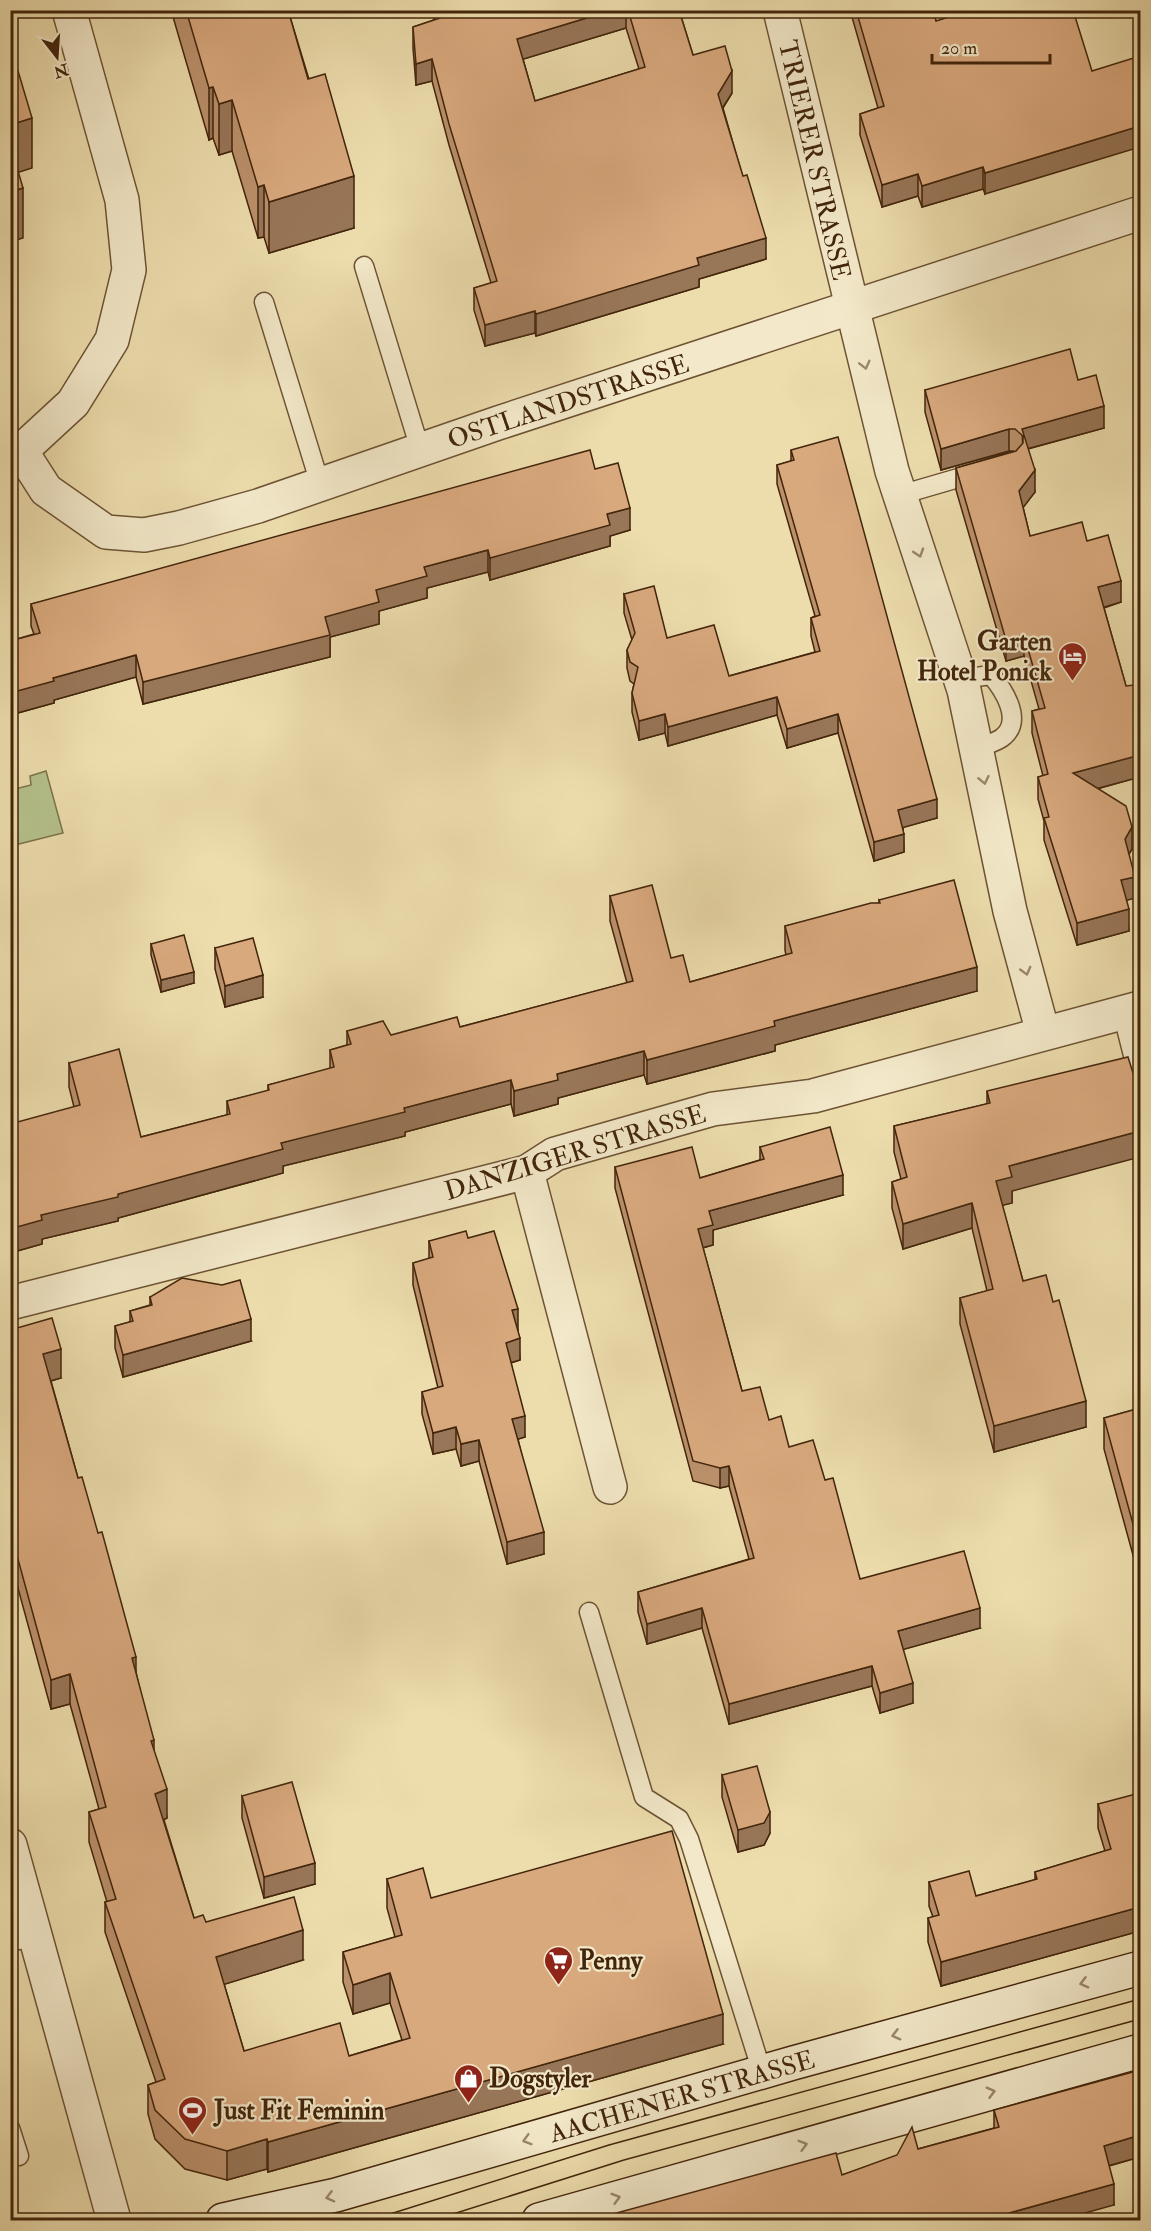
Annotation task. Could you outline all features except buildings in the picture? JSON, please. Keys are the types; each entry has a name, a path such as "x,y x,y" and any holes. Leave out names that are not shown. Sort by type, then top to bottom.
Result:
{"street":[{"path":"16,454 73,403 112,340 129,270 122,200 69,10"},
{"name":"TRIERER STRASSE","path":"780,10 851,309 900,495 961,679 1010,912 1043,1033"},
{"name":"OSTLANDSTRASSE","path":"16,454 46,490 106,532 144,535 179,528 258,506 420,449 1140,213"},
{"name":"DANZIGER STRASSE","path":"10,1303 527,1172 555,1154 712,1109 813,1096 1131,1010"},
{"path":"527,1172 610,1487"},
{"path":"10,1845 23,1939 114,2220"},
{"name":"AACHENER STRASSE","path":"223,2220 346,2192 762,2072 1140,1968"},
{"path":"539,2220 1140,2051"}],"lane":[{"path":"364,266 420,449"},
{"path":"264,302 320,484"},
{"path":"900,495 1001,466"},
{"path":"1131,1010 1140,1083"},
{"path":"590,1612 644,1797 679,1819 689,1839 762,2072"},
{"path":"10,2128 19,2156"}],"green space":[{"path":"46,771 63,833 11,846 11,790 31,785 30,776"}],"tram line":[{"path":"371,2220 609,2145 1140,1999"},
{"path":"434,2220 624,2160 1140,2019"}],"place":[{"name":"Garten Hotel Ponick","path":"1073,682"},
{"name":"Penny","path":"558,1986"},
{"name":"Dogstyler","path":"468,2104"},
{"name":"Just Fit Feminin","path":"193,2136"}]}
